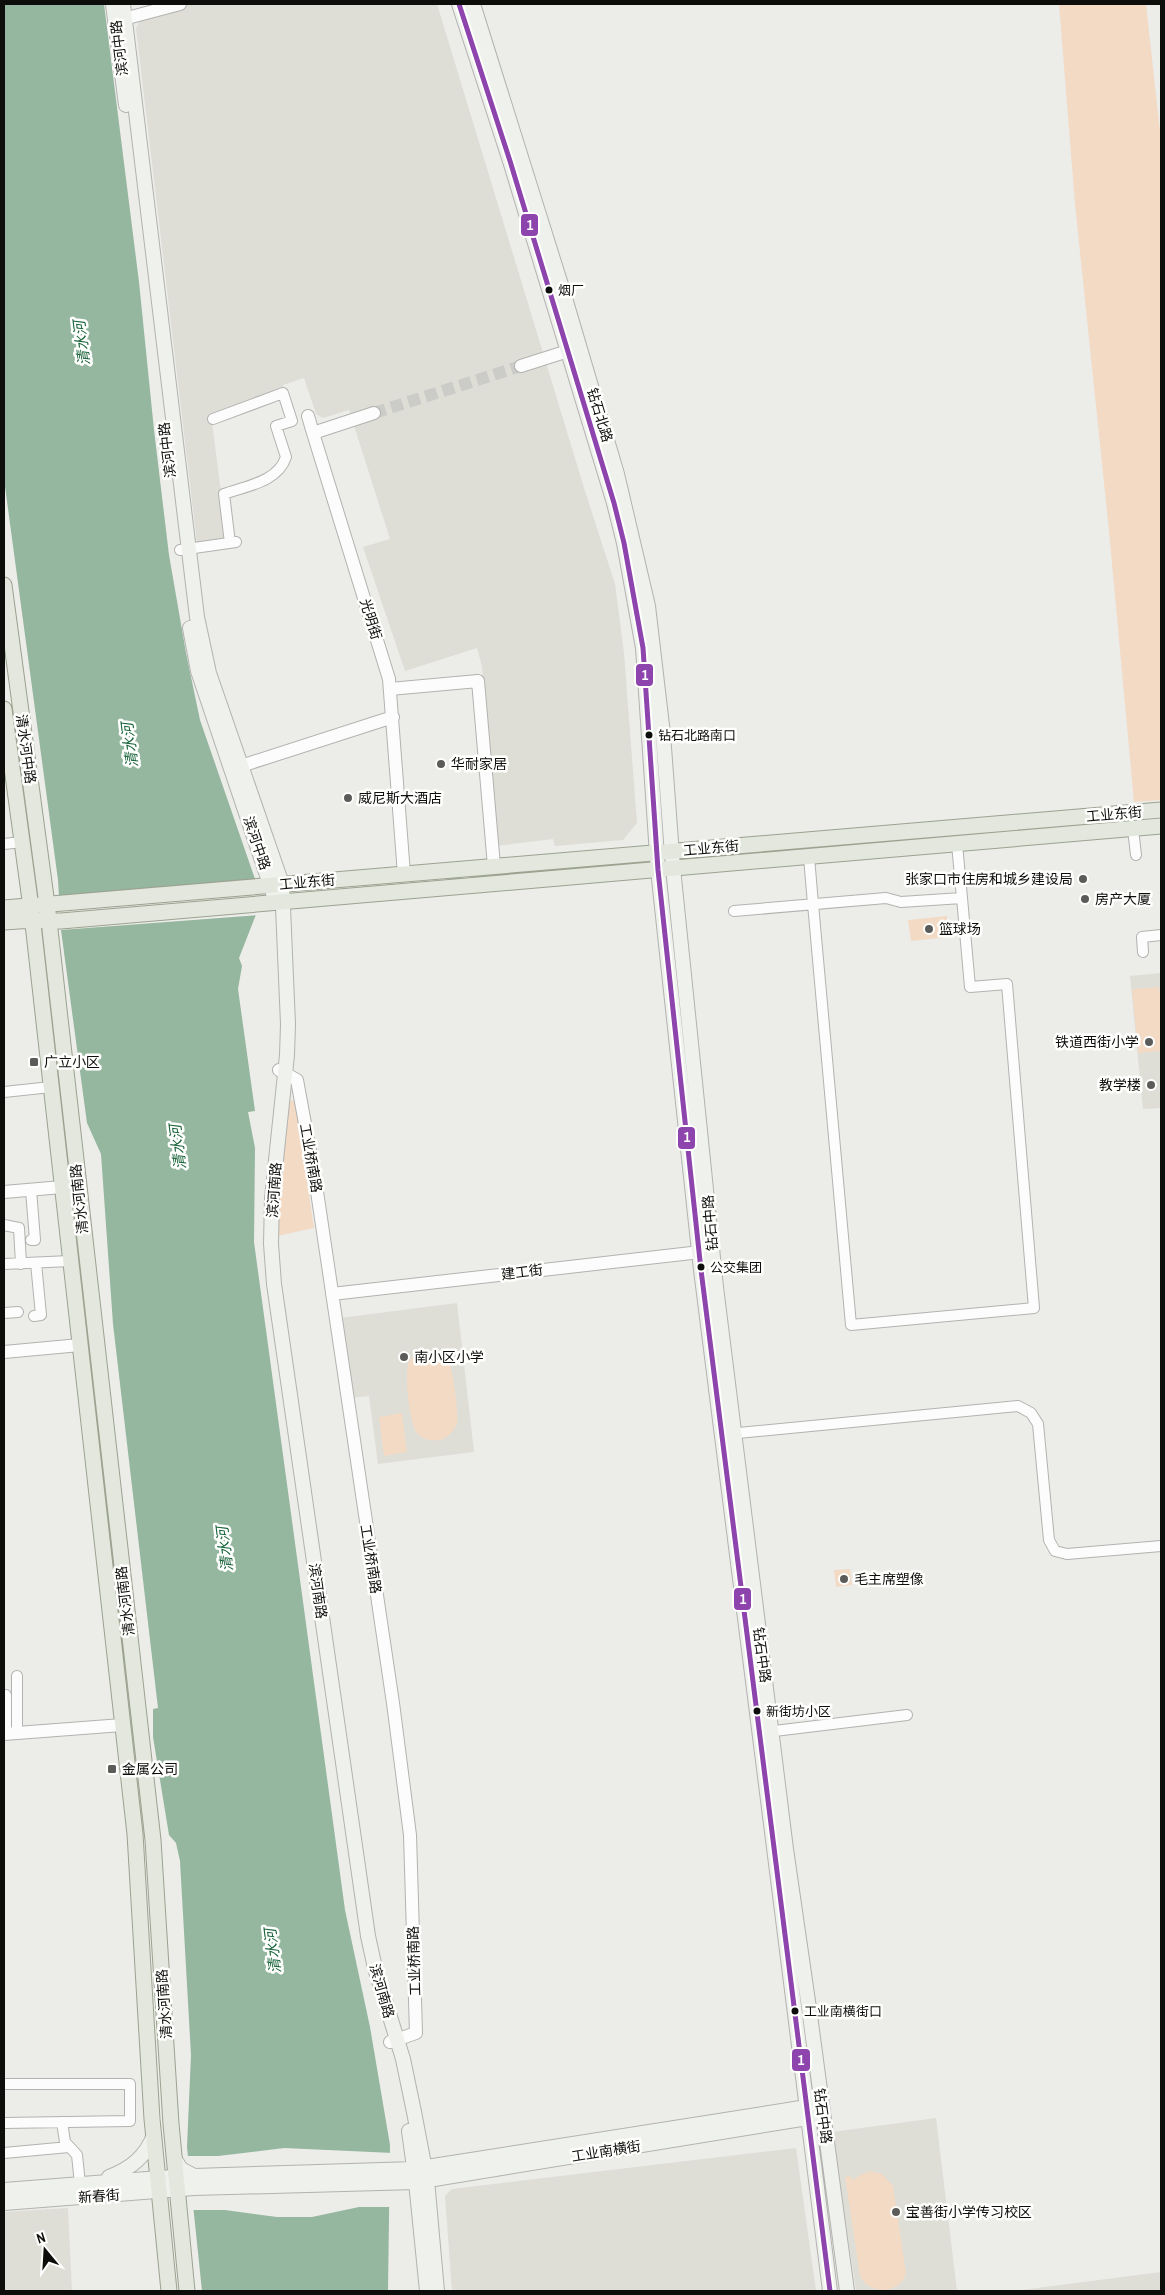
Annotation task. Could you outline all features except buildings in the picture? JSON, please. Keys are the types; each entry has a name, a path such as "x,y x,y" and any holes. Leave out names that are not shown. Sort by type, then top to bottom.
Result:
{"main road":[{"name":"滨河中路","path":"113,4 120,20 198,671 271,885"},
{"name":"滨河中路","path":"120,20 123,4"},
{"name":"钻石北路","path":"459,4 614,503 634,594 643,648 658,870"},
{"name":"钻石北路","path":"473,4 562,288 618,474 633,533 649,615 663,734 673,868"},
{"name":"滨河中路","path":"184,550 207,665 241,766 271,885"},
{"name":"清水河中路","path":"4,585 46,893 49,898 53,918"},
{"name":"清水河中路","path":"4,709 5,730 32,913"},
{"name":"工业东街","path":"53,918 271,885 1161,810"},
{"name":"工业东街","path":"53,918 274,903 1161,826"},
{"name":"钻石中路","path":"673,868 705,1251"},
{"name":"钻石中路","path":"658,870 765,1732 806,2112 830,2291"},
{"name":"滨河南路","path":"271,885 274,903 282,1024 282,1071 270,1244 274,1284 368,1936 393,2040 403,2059 437,2291"},
{"path":"4,915 26,894 28,886"},
{"path":"4,915 32,913 53,918"},
{"name":"清水河南路","path":"32,913 139,1888 154,2135 169,2291"},
{"path":"4,915 23,929 36,947"},
{"name":"清水河南路","path":"53,918 153,1840 174,2158 187,2291"},
{"name":"钻石中路","path":"765,1732 822,2110 846,2291"},
{"name":"工业南横街","path":"194,2182 420,2175 822,2110"},
{"path":"97,2182 122,2172 136,2163 150,2147 154,2135"},
{"path":"174,2158 180,2169 194,2182 182,2199 179,2207"},
{"name":"滨河南路","path":"420,2175 427,2291"},
{"name":"新春街","path":"4,2190 97,2182 158,2184 194,2182"},
{"name":"新春街","path":"4,2203 135,2193 158,2184"},
{"path":"135,2193 153,2203 162,2220"}],"street":[{"path":"120,20 180,4"},
{"path":"521,366 568,351"},
{"path":"213,419 283,393 292,421"},
{"path":"313,433 374,413"},
{"path":"184,550 233,543 224,494 270,478 277,472 286,457 276,426 308,416"},
{"name":"光明街","path":"308,416 373,624 390,689 404,874"},
{"path":"390,689 478,681 494,866"},
{"path":"241,766 393,717"},
{"path":"1133,829 1136,855"},
{"path":"4,844 22,842"},
{"path":"809,857 852,1325 1034,1308 1007,984 970,987 957,844"},
{"path":"734,911 886,898 900,902 962,898"},
{"path":"1143,952 1142,937 1161,935"},
{"name":"工业桥南路","path":"282,1071 297,1080 315,1178 393,1703 410,1835 416,2033 393,2040"},
{"path":"4,1092 51,1088"},
{"path":"4,1192 62,1187"},
{"path":"31,1190 35,1240 31,1240"},
{"path":"4,1225 19,1228 21,1264"},
{"name":"建工街","path":"332,1294 705,1251"},
{"path":"4,1264 70,1261"},
{"path":"34,1316 41,1315 36,1263"},
{"path":"4,1313 18,1312"},
{"path":"4,1352 80,1346"},
{"path":"728,1434 1018,1406 1031,1413 1038,1424 1049,1540 1055,1551 1067,1554 1161,1546"},
{"path":"9,1733 17,1676"},
{"path":"4,1695 6,1695 9,1733"},
{"path":"765,1732 907,1715"},
{"path":"9,1733 122,1725"},
{"path":"4,2084 130,2084 130,2121 4,2124"},
{"path":"62,2122 65,2142 77,2155 80,2184"},
{"path":"4,2153 69,2147"}],"shaded area":[{"path":"191,4 437,4 615,584 624,653 637,823 623,840 555,846 553,839 496,846 482,666 477,648 405,671 363,547 390,539 349,410 323,418 316,414 304,378 283,385 284,389 211,415 227,538 197,543 136,28 141,19"},
{"path":"1059,4 1146,4 1161,141 1161,800 1134,802 1109,531 1075,204"},
{"name":"篮球场","path":"947,916 949,937 911,941 908,920"},
{"name":"铁道西街小学","path":"1161,973 1161,1108 1143,1109 1130,976"},
{"path":"1159,987 1161,1051 1138,1053 1132,989"},
{"path":"286,1100 295,1101 314,1228 277,1236 279,1177"},
{"name":"南小区小学","path":"457,1303 474,1452 378,1464 369,1396 350,1398 340,1318"},
{"path":"426,1350 438,1352 447,1359 455,1390 457,1424 450,1434 441,1440 427,1439 418,1435 413,1426 409,1407 408,1365 410,1359"},
{"path":"402,1413 407,1452 384,1456 379,1417"},
{"path":"850,1569 852,1585 836,1587 834,1570"},
{"name":"宝善街小学传习校区","path":"936,2118 957,2291 856,2291 832,2132"},
{"path":"796,2148 816,2291 452,2291 445,2196 452,2189"},
{"path":"871,2171 882,2174 893,2186 906,2273 898,2285 884,2290 870,2287 860,2276 845,2177 851,2176 852,2181 860,2175"},
{"path":"68,2208 72,2291 4,2291 4,2212"},
{"path":"1161,2272 1161,2291 1014,2291"}],"water":[{"name":"清水河","path":"4,4 104,4 139,282 169,555 200,720 255,879 257,912 239,958 242,966 238,989 255,1111 248,1112 255,1148 254,1242 345,1910 370,2027 390,2145 388,2291 202,2291 187,2147 191,2055 180,1861 176,1843 169,1835 153,1737 153,1709 158,1708 113,1324 101,1154 87,1123 61,930 58,880 4,479"}],"pier":[{"path":"257,882 259,915 61,930 58,897"},
{"path":"284,2148 393,2153 393,2207 359,2207 312,2217 277,2217 225,2210 191,2210 185,2156 218,2156"}],"tunnel":[{"path":"374,413 521,366"}],"transit line":[{"name":"1","path":"459,4 510,161 614,503 624,543 643,648 658,870 701,1270 830,2291"}],"place":[{"name":"烟厂","path":"549,290"},
{"name":"钻石北路南口","path":"649,735"},
{"name":"华耐家居","path":"441,764"},
{"name":"威尼斯大酒店","path":"348,798"},
{"name":"张家口市住房和城乡建设局","path":"1083,879"},
{"name":"房产大厦","path":"1085,899"},
{"name":"篮球场","path":"929,929"},
{"name":"铁道西街小学","path":"1149,1042"},
{"name":"广立小区","path":"34,1062"},
{"name":"教学楼","path":"1151,1085"},
{"name":"公交集团","path":"701,1267"},
{"name":"南小区小学","path":"404,1357"},
{"name":"毛主席塑像","path":"844,1579"},
{"name":"新街坊小区","path":"757,1711"},
{"name":"金属公司","path":"112,1769"},
{"name":"工业南横街口","path":"795,2011"},
{"name":"宝善街小学传习校区","path":"896,2212"}]}
